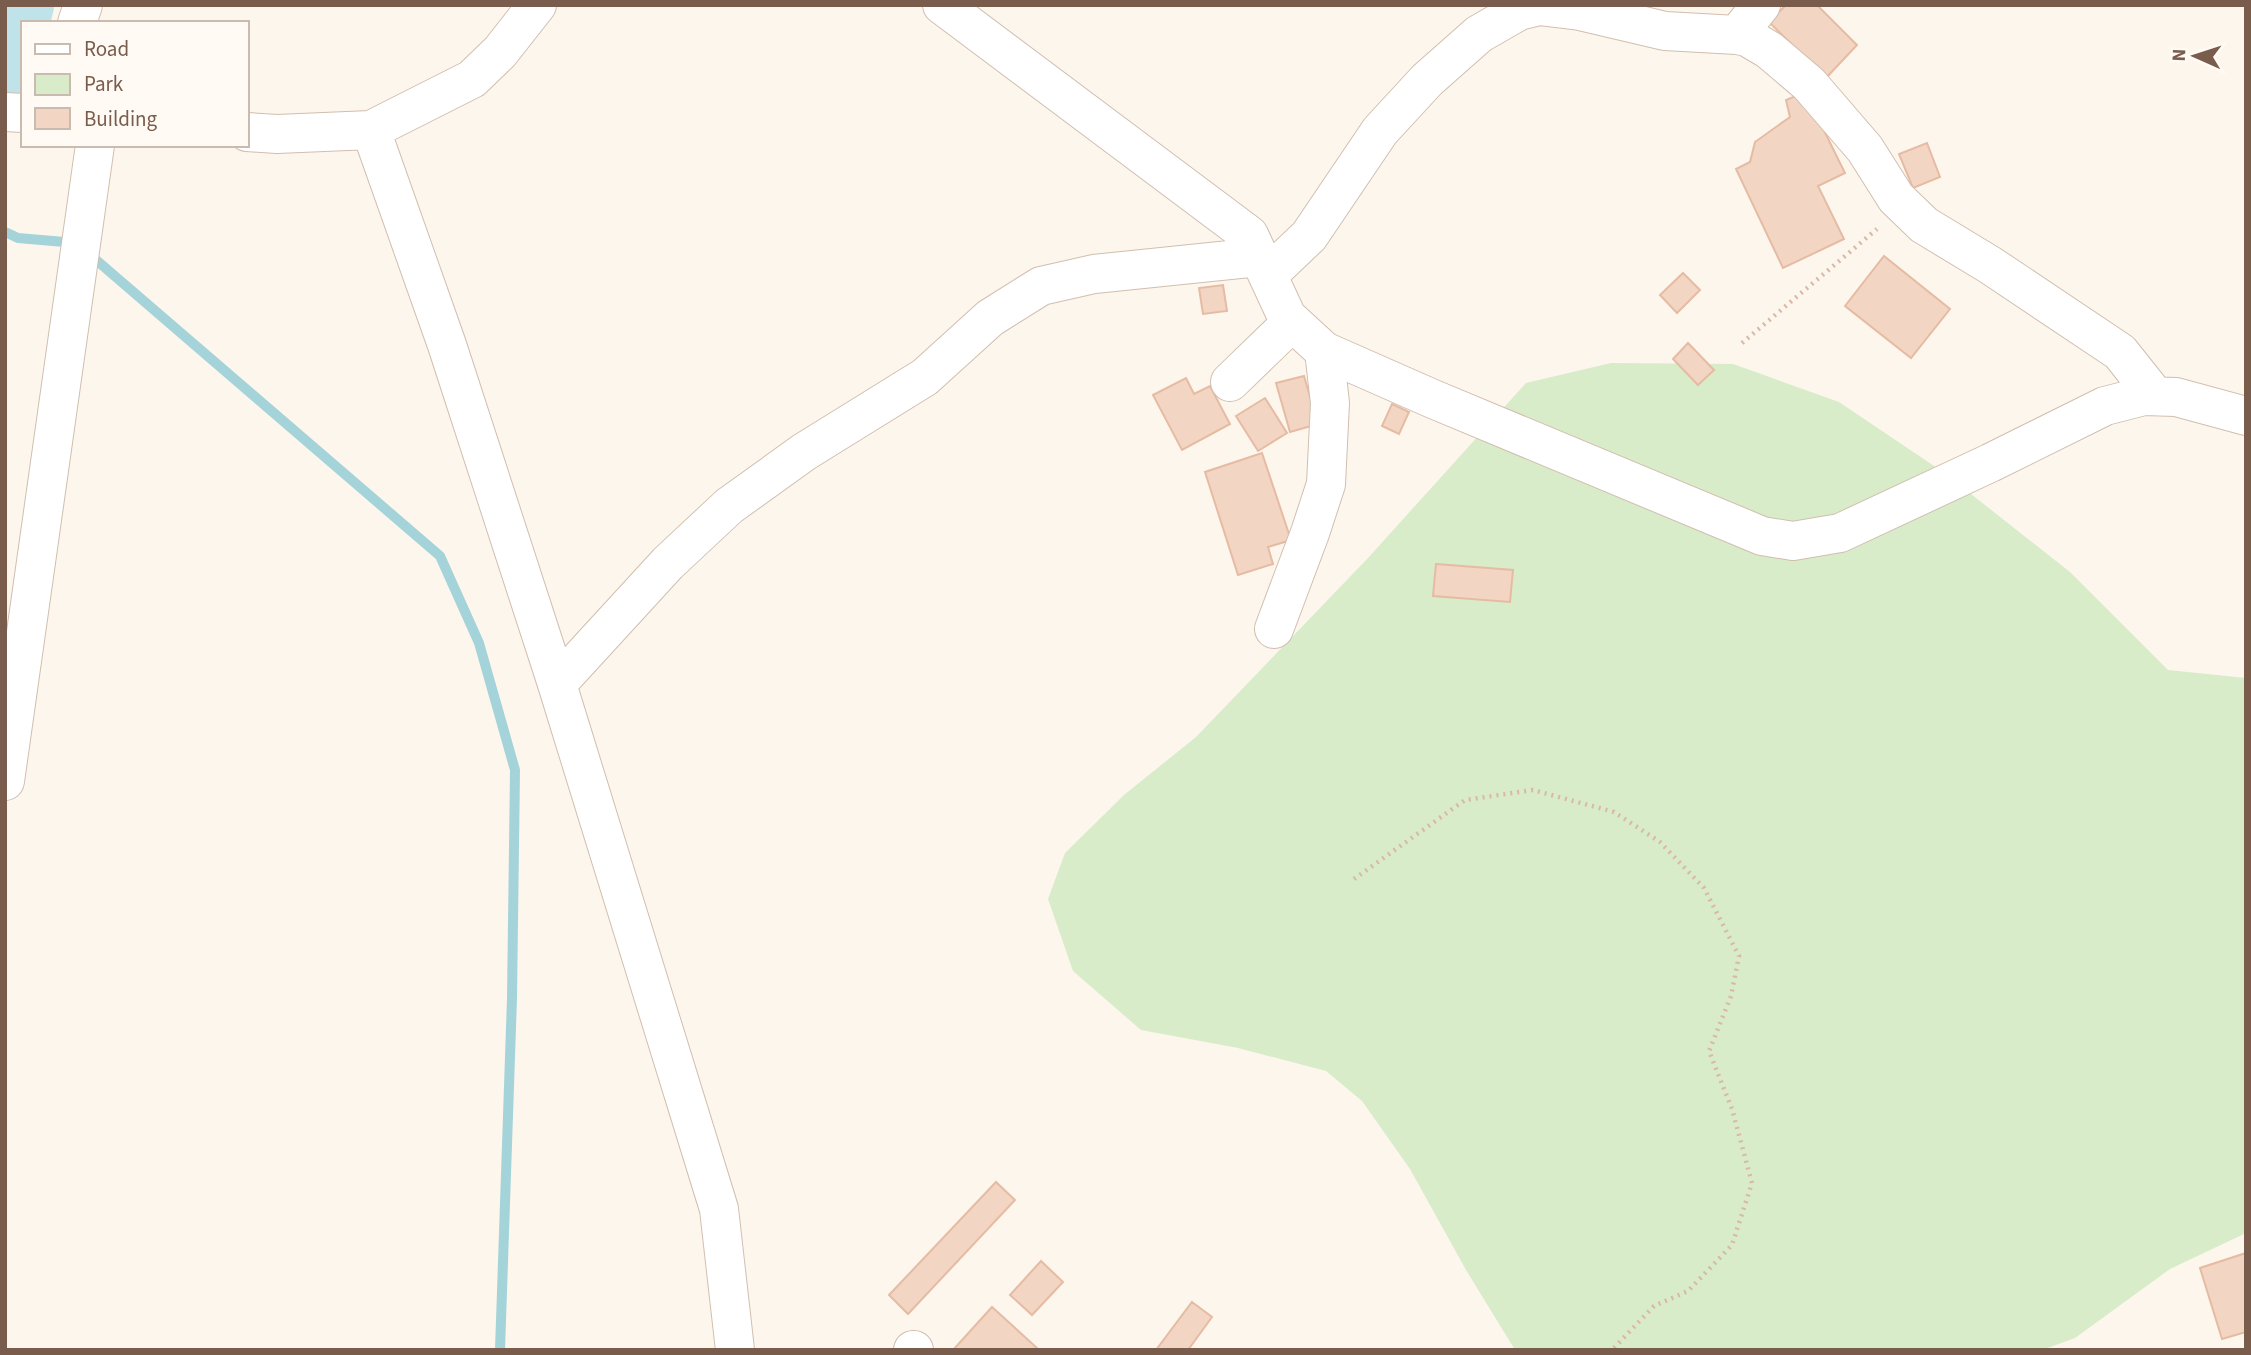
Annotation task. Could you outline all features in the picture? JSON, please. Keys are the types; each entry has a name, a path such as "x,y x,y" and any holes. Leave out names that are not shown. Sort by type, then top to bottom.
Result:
{"street":[{"path":"248,132 278,134 370,130 471,79 500,52 537,5"},
{"path":"942,5 1250,235 1287,317 1324,351 1762,536 1793,541 1840,533 2105,406 2144,396 2176,397 2246,416"},
{"path":"1737,35 1761,5"},
{"path":"557,684 668,563 729,506 804,452 926,377 990,317 1041,286 1094,274 1264,266 1309,236 1380,131 1427,80 1479,34 1519,11 1539,6 1580,11 1665,31 1737,35 1747,37 1769,50 1809,84 1865,149 1896,198 1924,225 1990,265 2120,352 2155,396"},
{"path":"370,130 447,345 557,684 719,1209 735,1350"},
{"path":"5,781 95,147"},
{"path":"1230,382 1292,322"},
{"path":"1274,629 1310,533 1325,484 1330,403 1324,351"}],"path":[{"path":"1742,343 1904,206"},
{"path":"1354,879 1465,800 1533,790 1614,812 1660,842 1704,888 1739,956 1731,996 1709,1051 1732,1109 1752,1183 1732,1245 1688,1291 1654,1306 1612,1350"}],"green space":[{"path":"1611,363 1733,364 1839,402 1943,472 2070,572 2168,670 2246,678 2246,1233 2170,1269 2075,1338 2042,1350 1515,1350 1466,1270 1410,1169 1362,1101 1326,1071 1238,1048 1141,1030 1073,971 1048,899 1065,853 1124,795 1196,737 1368,558 1526,383"}],"building":[{"path":"1786,5 1817,5 1857,45 1826,78 1769,22"},
{"path":"1805,92 1845,173 1818,186 1844,239 1783,268 1736,169 1750,162 1755,142 1790,117 1786,100"},
{"path":"1927,143 1940,177 1913,188 1899,154"},
{"path":"1884,256 1950,309 1911,358 1845,306"},
{"path":"1683,273 1700,290 1677,313 1660,295"},
{"path":"1223,285 1227,311 1203,314 1199,288"},
{"path":"1688,343 1714,370 1698,385 1673,359"},
{"path":"1304,376 1318,424 1290,432 1276,383"},
{"path":"1186,378 1194,394 1210,386 1230,424 1182,450 1153,395"},
{"path":"1265,398 1287,433 1258,451 1236,416"},
{"path":"1392,404 1409,412 1399,434 1382,426"},
{"path":"1262,453 1291,540 1268,547 1273,564 1238,575 1205,472"},
{"path":"1436,564 1513,570 1510,602 1433,596"},
{"path":"996,1182 1015,1200 908,1314 889,1295"},
{"path":"2246,1253 2246,1332 2222,1339 2200,1268"},
{"path":"1041,1261 1063,1282 1032,1315 1010,1295"},
{"path":"1192,1302 1212,1317 1188,1350 1156,1350"},
{"path":"992,1307 1037,1348 953,1350"}],"waterway":[{"path":"5,66 21,5"},
{"path":"5,232 18,238 76,243"},
{"path":"88,253 440,556 479,643 515,770 512,998 500,1350"}]}
